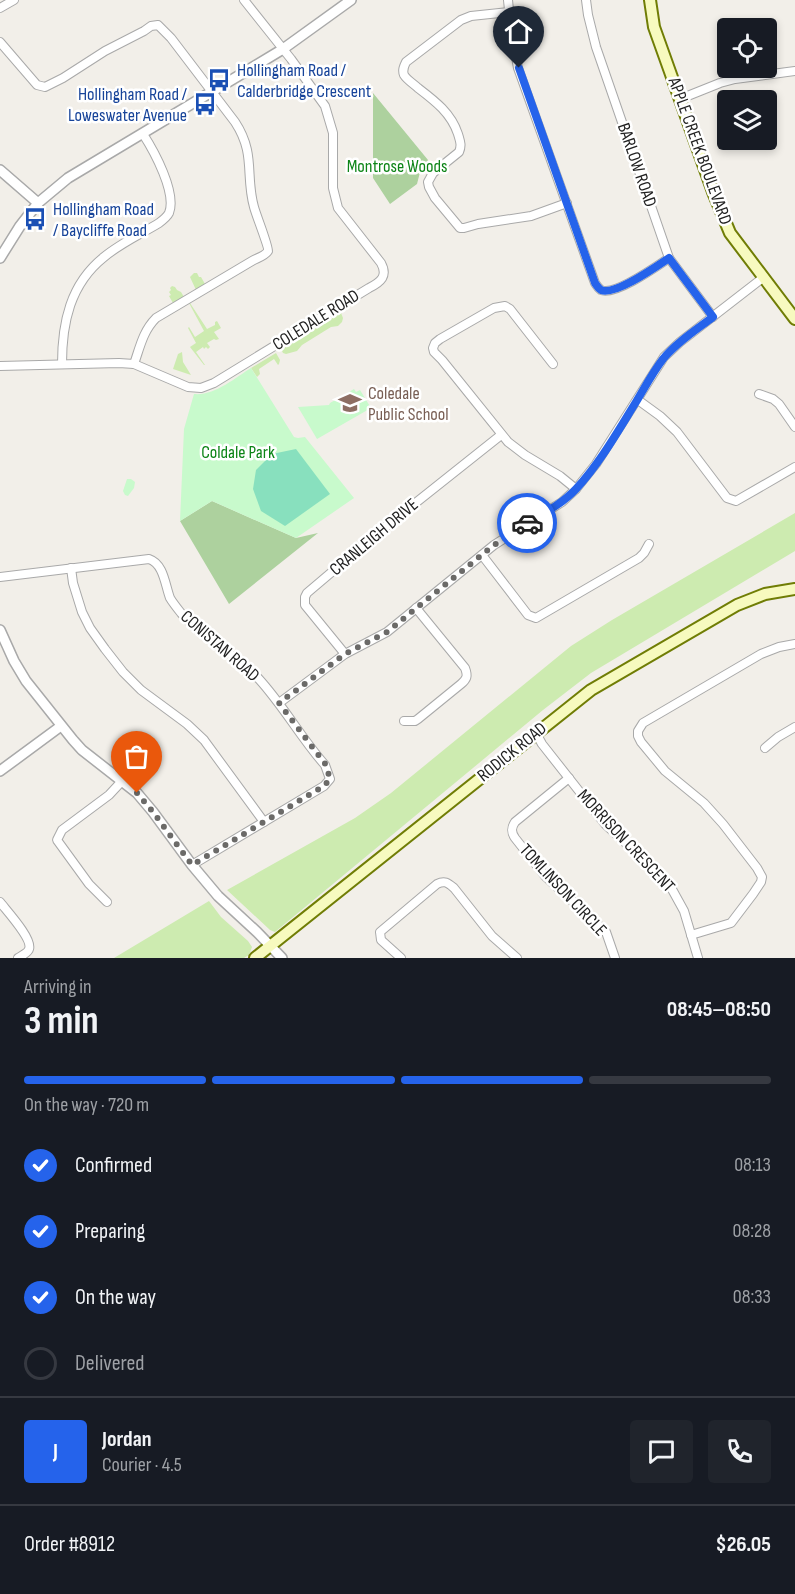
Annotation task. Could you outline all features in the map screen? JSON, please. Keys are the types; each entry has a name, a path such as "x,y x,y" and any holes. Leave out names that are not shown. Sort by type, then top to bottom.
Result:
{"main road":[{"name":"APPLE CREEK BOULEVARD","path":"650,0 654,27 730,233 795,319"},
{"name":"RODICK ROAD","path":"255,958 599,684 737,605 765,594 795,589"}],"street":[{"path":"0,8 14,0"},
{"path":"244,0 283,49"},
{"path":"0,258 38,203 68,178 283,49 351,0"},
{"path":"508,0 510,30 519,68 595,283 603,291 616,289 669,258"},
{"name":"BARLOW ROAD","path":"586,0 596,47 669,258 713,317"},
{"path":"509,12 471,16 461,20 406,62 404,66 404,74 409,81 450,118 461,143 459,152 430,175 429,187 458,227 464,228 531,216 567,203"},
{"path":"0,42 37,85 45,87 105,51 151,26 158,25 164,29 235,122 245,140 249,157 252,200 268,249 265,255 156,318 143,336 134,364"},
{"name":"COLEDALE ROAD","path":"0,366 134,364 188,387 201,388 208,386 383,278 381,263 338,208 333,188 333,133 325,106 283,49"},
{"path":"680,99 735,79 795,70"},
{"path":"62,364 65,321 86,274 102,258 159,223 169,212 166,179 143,134"},
{"path":"0,170 38,203"},
{"path":"279,703 345,654 387,632 507,536 562,502 596,464 664,357 764,277"},
{"path":"553,364 506,306 494,308 435,343 433,348 501,435 576,489"},
{"path":"759,394 779,404 795,427"},
{"path":"638,400 677,432 727,498 731,500 736,501 795,466"},
{"name":"CRANLEIGH DRIVE","path":"345,654 305,605 307,593 379,532 501,435"},
{"path":"482,555 528,615 536,618 639,558 649,544"},
{"name":"CONISTAN ROAD","path":"0,577 154,560 160,569 171,599 182,614 200,632 257,676 326,765 330,779 324,786 192,865"},
{"path":"71,568 82,612 105,649 141,690 187,724 204,741 264,822"},
{"path":"404,721 418,719 466,680 467,676 465,668 416,608"},
{"path":"0,630 26,681 61,726 82,750 143,800 218,896 282,958"},
{"path":"691,934 720,927 735,920 761,882 762,877 723,824 704,804 665,771 640,742 638,731 643,723 761,654 795,644"},
{"path":"0,771 61,726"},
{"path":"765,748 778,736 795,727"},
{"name":"MORRISON CRESCENT","path":"536,733 542,744 605,824 668,882 684,911 698,958"},
{"name":"TOMLINSON CIRCLE","path":"569,778 515,822 512,832 545,876 606,932 613,958"},
{"path":"107,902 89,884 57,840 62,830 109,795 122,781"},
{"path":"401,958 381,940 380,932 437,884 446,882 454,888 492,936 517,958"},
{"path":"0,902 25,935 29,944 30,948 27,952 18,958"}],"green space":[{"name":"Montrose Woods","path":"373,93 428,160 420,172 417,184 390,204 373,178"},
{"path":"194,273 201,277 205,284 196,290 190,277"},
{"path":"172,286 184,297 173,303 169,296"},
{"path":"189,303 207,329 215,325 217,321 221,328 214,332 219,339 207,343 210,347 208,349 203,347 196,352 205,365 190,347 196,343 188,328 195,337 204,331"},
{"path":"341,313 343,318 338,326 331,327 302,345 297,351 283,353 281,349"},
{"path":"182,352 183,362 191,375 173,369 178,354"},
{"path":"276,353 280,360 279,364 274,359 259,369 260,374 257,377 251,368"},
{"name":"Coldale Park","path":"251,368 294,437 305,437 354,498 296,538 212,501 180,521 184,429 194,394 217,389"},
{"path":"354,389 356,392 360,390 371,408 317,439 298,407 329,405"},
{"path":"296,449 330,494 285,526 261,511 253,489 256,470 272,454"},
{"path":"127,479 135,482 128,496 123,491"},
{"path":"212,501 296,538 318,533 229,604 180,521"},
{"path":"795,513 795,551 591,673 543,710 275,932 227,890 355,818 391,793 571,646"},
{"path":"209,901 221,917 248,941 252,947 249,955 244,958 114,958"}],"way so far":[{"path":"137,793 192,865 324,786 330,779 326,765 279,703 345,654 387,632 494,545 527,523"}],"place":[{"name":"Hollingham Road / Calderbridge Crescent","path":"219,80"},
{"name":"Hollingham Road / Loweswater Avenue","path":"205,104"},
{"name":"Hollingham Road / Baycliffe Road","path":"35,219"},
{"name":"Coledale Public School","path":"350,403"}],"route":[{"path":"519,68 599,289 603,291 616,289 669,258 713,317 664,357 596,464 576,489 562,502 527,523"}]}
